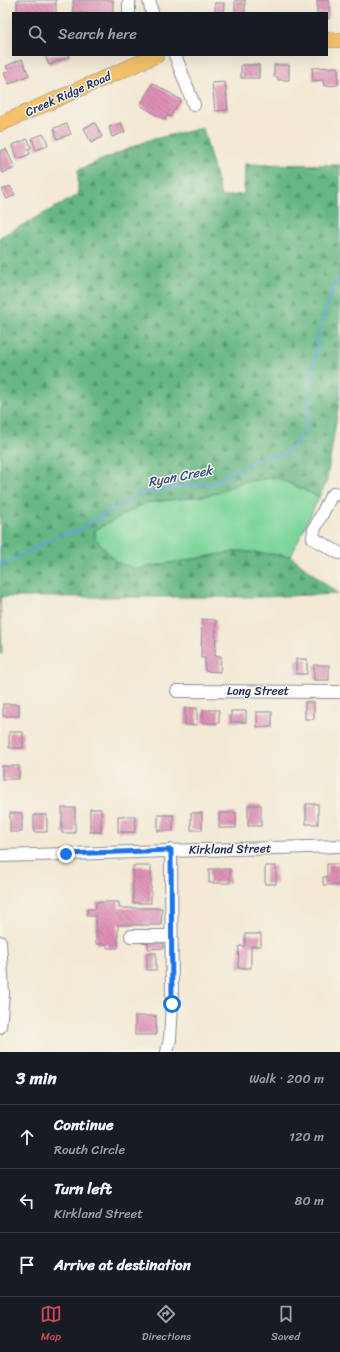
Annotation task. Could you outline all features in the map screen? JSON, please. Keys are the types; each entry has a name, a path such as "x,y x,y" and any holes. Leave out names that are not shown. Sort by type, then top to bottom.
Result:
{"main road":[{"path":"328,40 340,40"},
{"name":"Creek Ridge Road","path":"0,124 155,56"}],"street":[{"path":"129,0 129,12"},
{"path":"149,0 152,12"},
{"path":"175,56 194,105"},
{"path":"338,553 313,538 314,530 331,496 335,493 340,495"},
{"name":"Long Street","path":"177,691 340,692"},
{"name":"Kirkland Street","path":"0,856 340,846"},
{"path":"167,1052 170,1039 171,1011 171,850"},
{"path":"131,936 171,936"},
{"path":"0,942 3,994 0,1027"}],"green space":[{"path":"203,128 221,197 244,194 245,164 340,165 340,397 326,484 319,497 275,477 243,482 211,495 145,503 95,530 95,538 116,562 136,569 239,551 291,556 338,594 259,597 0,597 0,237 78,195 78,170 149,140"},
{"path":"275,477 319,497 291,556 239,551 136,569 116,562 95,538 95,530 145,503 211,495 243,482"},
{"path":"0,597 2,654 0,654"}],"building":[{"path":"17,0 56,0 56,12 17,12"},
{"path":"73,0 113,0 113,12 73,12"},
{"path":"235,0 245,0 245,12 235,12"},
{"path":"317,0 329,0 329,19 328,12 317,12"},
{"path":"215,3 224,3 224,12 215,12"},
{"path":"45,56 70,56 49,65"},
{"path":"22,59 29,75 9,84 4,73 9,71 6,66"},
{"path":"241,65 259,65 259,78 241,78"},
{"path":"274,65 289,65 289,80 278,80 278,77 274,77"},
{"path":"338,67 338,85 324,86 323,80 313,81 312,68"},
{"path":"225,82 228,110 215,111 212,83"},
{"path":"153,83 181,100 170,117 167,115 165,120 140,105"},
{"path":"95,123 102,137 91,143 84,128"},
{"path":"121,123 125,132 112,137 109,127"},
{"path":"67,124 71,134 57,139 54,128"},
{"path":"44,134 48,145 36,150 32,138"},
{"path":"28,139 31,148 28,149 30,154 18,159 12,145"},
{"path":"6,149 15,168 3,173 0,168 0,151"},
{"path":"10,186 15,195 7,199 2,190"},
{"path":"202,619 216,620 215,656 221,656 220,672 205,671 205,658 201,658"},
{"path":"296,659 307,659 307,674 296,674"},
{"path":"314,665 329,665 329,680 314,680"},
{"path":"305,702 314,702 314,719 305,719"},
{"path":"3,704 19,704 19,716 3,716"},
{"path":"185,708 197,708 197,725 185,725"},
{"path":"203,710 219,710 219,723 203,723"},
{"path":"231,711 246,711 246,722 231,722"},
{"path":"257,712 272,712 272,727 257,727"},
{"path":"9,732 23,732 23,748 9,748"},
{"path":"2,766 19,766 19,779 2,779"},
{"path":"306,804 318,804 318,824 306,824"},
{"path":"248,805 261,805 261,826 248,826"},
{"path":"62,808 75,808 75,833 62,833"},
{"path":"90,809 101,809 101,832 90,832"},
{"path":"10,813 22,813 22,832 10,832"},
{"path":"191,813 202,813 202,830 191,830"},
{"path":"219,813 236,813 236,828 219,828"},
{"path":"34,815 47,815 47,832 34,832"},
{"path":"158,815 173,815 173,831 158,831"},
{"path":"118,816 135,816 135,832 118,832"},
{"path":"327,864 339,864 339,885 323,885 323,877 327,877"},
{"path":"133,866 151,866 151,903 133,903"},
{"path":"265,866 276,866 276,884 265,884"},
{"path":"209,869 230,869 230,883 209,883"},
{"path":"96,902 119,902 119,908 162,908 161,925 118,925 118,948 107,948 107,944 96,944 96,916 87,916 87,909 96,909"},
{"path":"245,934 261,934 261,946 251,946 251,968 238,968 239,946 245,946"},
{"path":"163,939 164,948 148,949 148,940"},
{"path":"147,953 156,953 156,970 147,970"},
{"path":"135,1016 156,1016 156,1035 135,1035"}],"waterway":[{"name":"Ryan Creek","path":"0,566 62,534 77,531 138,494 189,485 213,483 260,458 285,455 301,437 307,422 317,340 326,306 340,278"}],"route":[{"path":"66,854 171,850 172,1004"}]}
